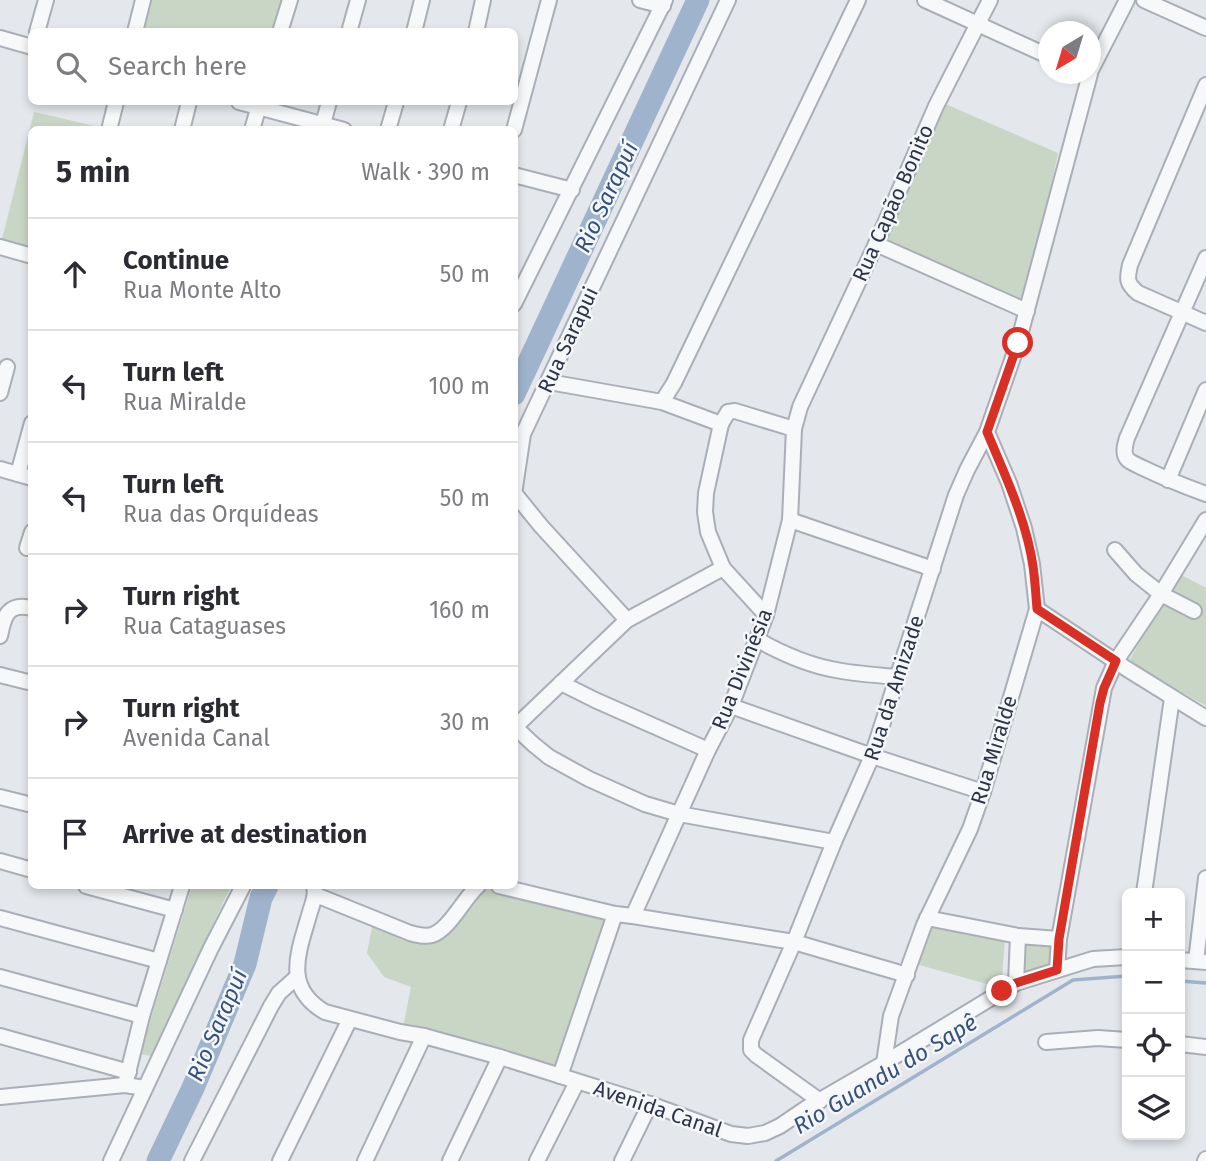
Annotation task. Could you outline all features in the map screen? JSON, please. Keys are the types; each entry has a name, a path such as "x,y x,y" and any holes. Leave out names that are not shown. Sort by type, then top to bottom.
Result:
{"street":[{"path":"38,28 46,0"},
{"path":"136,28 143,0"},
{"path":"281,28 290,0"},
{"path":"350,28 358,0"},
{"path":"415,28 422,0"},
{"path":"477,28 483,0"},
{"path":"515,126 549,0"},
{"path":"518,296 664,3 640,0"},
{"name":"Rua Sarapui","path":"518,472 523,434 728,0"},
{"path":"662,402 674,383 858,0"},
{"path":"925,0 1038,51"},
{"name":"Rua Capão Bonito","path":"800,407 876,244 936,106 990,0"},
{"name":"Rua da Amizade","path":"1101,50 1127,0"},
{"path":"1144,0 1206,28"},
{"path":"0,38 28,46"},
{"name":"Rua da Amizade","path":"820,1101 756,1055 750,1046 751,1040 872,757 957,495 987,432 1027,312 1086,84"},
{"path":"1206,85 1130,265 1128,279 1138,293 1206,323"},
{"path":"110,126 115,105"},
{"path":"183,126 188,105"},
{"path":"253,126 259,105"},
{"path":"262,105 317,125 328,105"},
{"path":"389,126 395,105"},
{"path":"453,126 458,105"},
{"path":"518,176 572,190"},
{"path":"876,244 1027,312"},
{"path":"0,247 28,255"},
{"path":"1206,258 1125,448 1128,460 1168,480 1206,494"},
{"path":"0,393 7,367"},
{"path":"549,382 662,402 721,424"},
{"path":"1168,480 1206,390"},
{"name":"Rua Divinésia","path":"633,916 708,750 731,706 758,640 790,520 794,429 800,407"},
{"path":"766,615 723,568 708,532 706,493 721,424 728,412 735,411 794,429"},
{"name":"Rua Miralde","path":"884,1063 891,1016 927,918 970,829 1037,609 1032,564 1024,528 1009,483 987,432"},
{"path":"0,469 25,476 28,453"},
{"path":"518,498 626,620"},
{"path":"790,520 933,569"},
{"path":"1057,970 1059,939 1104,688 1116,661 1206,520"},
{"path":"1115,550 1136,574 1161,594 1194,611"},
{"path":"518,724 626,620 723,568"},
{"path":"0,636 10,609 27,607"},
{"path":"1037,609 1206,718"},
{"path":"758,640 803,662 836,670 898,677"},
{"path":"0,675 28,682"},
{"path":"561,683 708,750"},
{"path":"1145,888 1172,698"},
{"path":"731,706 872,757 983,792"},
{"path":"518,730 549,757 589,779 645,804 679,814 834,842"},
{"path":"0,797 28,804"},
{"path":"0,862 28,869"},
{"path":"1201,962 1206,878"},
{"path":"97,889 175,911"},
{"path":"127,1078 142,1016 181,889"},
{"path":"111,1161 241,889"},
{"path":"192,1161 271,1006 279,993 297,977 315,890 410,933 423,936 433,935 442,929 474,889"},
{"path":"511,889 615,914 794,942 907,975"},
{"path":"560,1076 615,914"},
{"path":"0,918 159,961"},
{"path":"927,918 1018,936 1059,939"},
{"path":"1016,983 1018,936"},
{"name":"Avenida Canal","path":"297,977 300,989 315,1006 325,1012 500,1057 650,1104 731,1134 748,1136 765,1133 780,1126 1016,983 1093,960 1122,957"},
{"path":"0,977 142,1016"},
{"path":"280,1161 350,1019"},
{"path":"0,1036 127,1078 145,1088"},
{"path":"365,1161 424,1036"},
{"path":"1046,1042 1098,1038 1122,1040"},
{"path":"1185,1045 1206,1047"},
{"path":"450,1161 500,1057"},
{"path":"0,1097 127,1078"},
{"path":"537,1161 578,1082"},
{"path":"622,1161 650,1104"}],"green space":[{"path":"143,0 288,0 280,28 136,28"},
{"path":"943,103 1058,153 1026,308 881,240"},
{"path":"34,112 95,126 30,126"},
{"path":"28,136 28,255 0,247"},
{"path":"1176,572 1206,588 1206,706 1174,688 1126,667"},
{"path":"191,889 230,889 151,1056 140,1054"},
{"path":"505,889 611,915 558,1072 403,1027 411,987 384,977 367,953 373,922 430,938 474,892"},
{"path":"926,926 1005,939 1001,988 916,964"},
{"path":"1055,941 1048,972 1019,976 1024,942"}],"waterway":[{"name":"Rio Sarapuí","path":"518,385 698,0"},
{"name":"Rio Sarapuí","path":"158,1161 193,1088 245,964 266,889"},
{"name":"Rio Guandu do Sapê","path":"776,1161 1073,980 1122,976"},
{"name":"Rio Guandu do Sapê","path":"1185,981 1206,983"}],"route":[{"path":"1002,991 1016,983 1057,970 1059,939 1100,703 1116,661 1037,609 1032,564 1024,528 1009,483 987,432 1018,343"}]}
